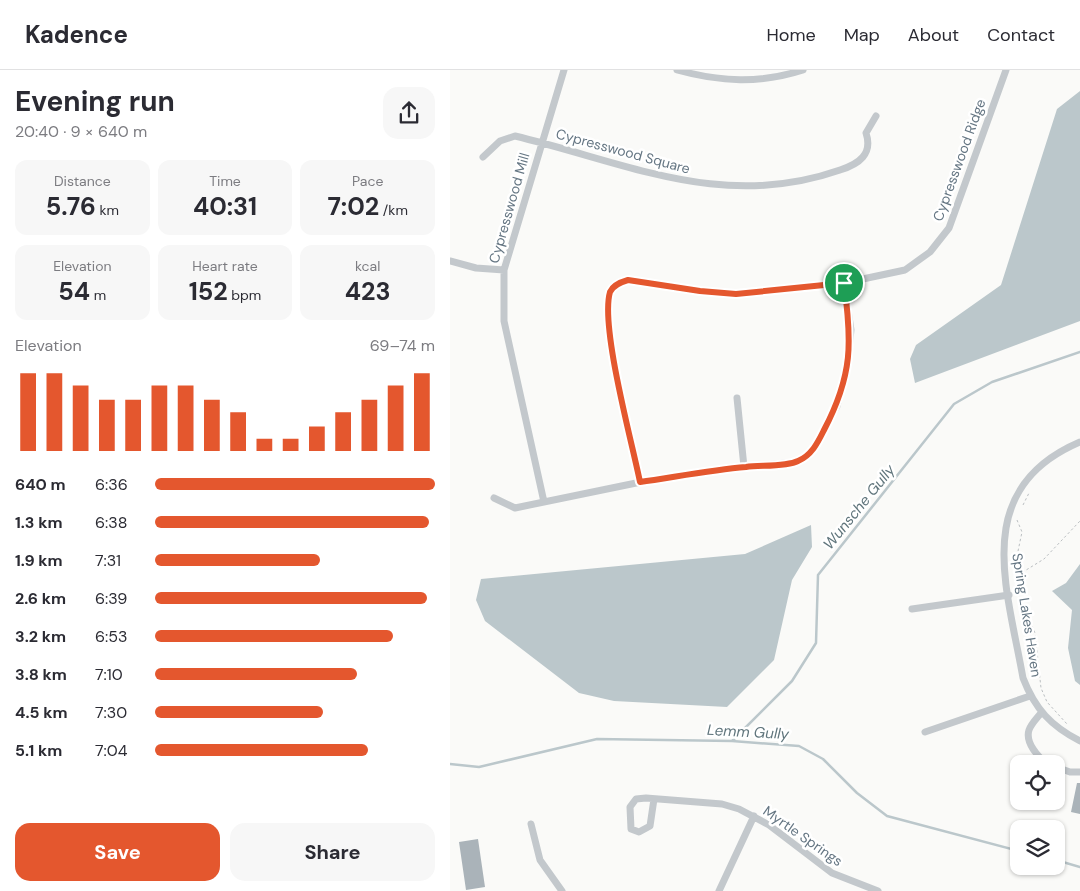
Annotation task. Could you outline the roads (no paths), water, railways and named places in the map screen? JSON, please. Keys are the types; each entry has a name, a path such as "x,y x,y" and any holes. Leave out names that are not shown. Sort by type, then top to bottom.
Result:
{"street":[{"name":"Cypresswood Mill","path":"544,502 504,321 504,270 564,70"},
{"path":"677,70 720,79 756,81 803,70"},
{"name":"Cypresswood Ridge","path":"640,482 611,342 609,303 611,290 620,282 628,280 700,291 736,294 844,283 905,270 930,252 948,228 1006,70"},
{"name":"Cypresswood Square","path":"483,157 500,141 515,136 685,182 729,186 777,186 826,175 854,165 862,160 868,150 869,142 866,133 876,116"},
{"path":"450,261 476,268 504,270"},
{"path":"494,498 515,508 640,482 744,467 796,462 808,456 817,443 836,406 847,368 851,330 844,283"},
{"path":"737,398 744,467"},
{"name":"Spring Lakes Haven","path":"1080,442 1047,460 1025,482 1013,504 1005,530 1003,545 1009,595 1023,678 1030,696 1051,724 1080,742"},
{"path":"912,609 1009,595"},
{"path":"925,732 1030,696"},
{"path":"1039,755 1028,736 1031,725 1041,713"},
{"path":"1065,769 1080,772"},
{"name":"Myrtle Springs","path":"654,799 650,826 639,832 631,829 630,807 636,799 654,799 722,804 754,816 832,873 878,891"},
{"path":"719,891 754,816"},
{"path":"532,824 540,860 562,891"}],"waterway":[{"name":"Wunsche Gully","path":"732,741 792,681 816,643 818,575 954,404 992,382 1080,352"},
{"name":"Lemm Gully","path":"450,764 479,767 597,739 732,741 799,746 823,759 857,793 887,816 1010,849"},
{"name":"Lemm Gully","path":"1065,863 1080,867"}]}
